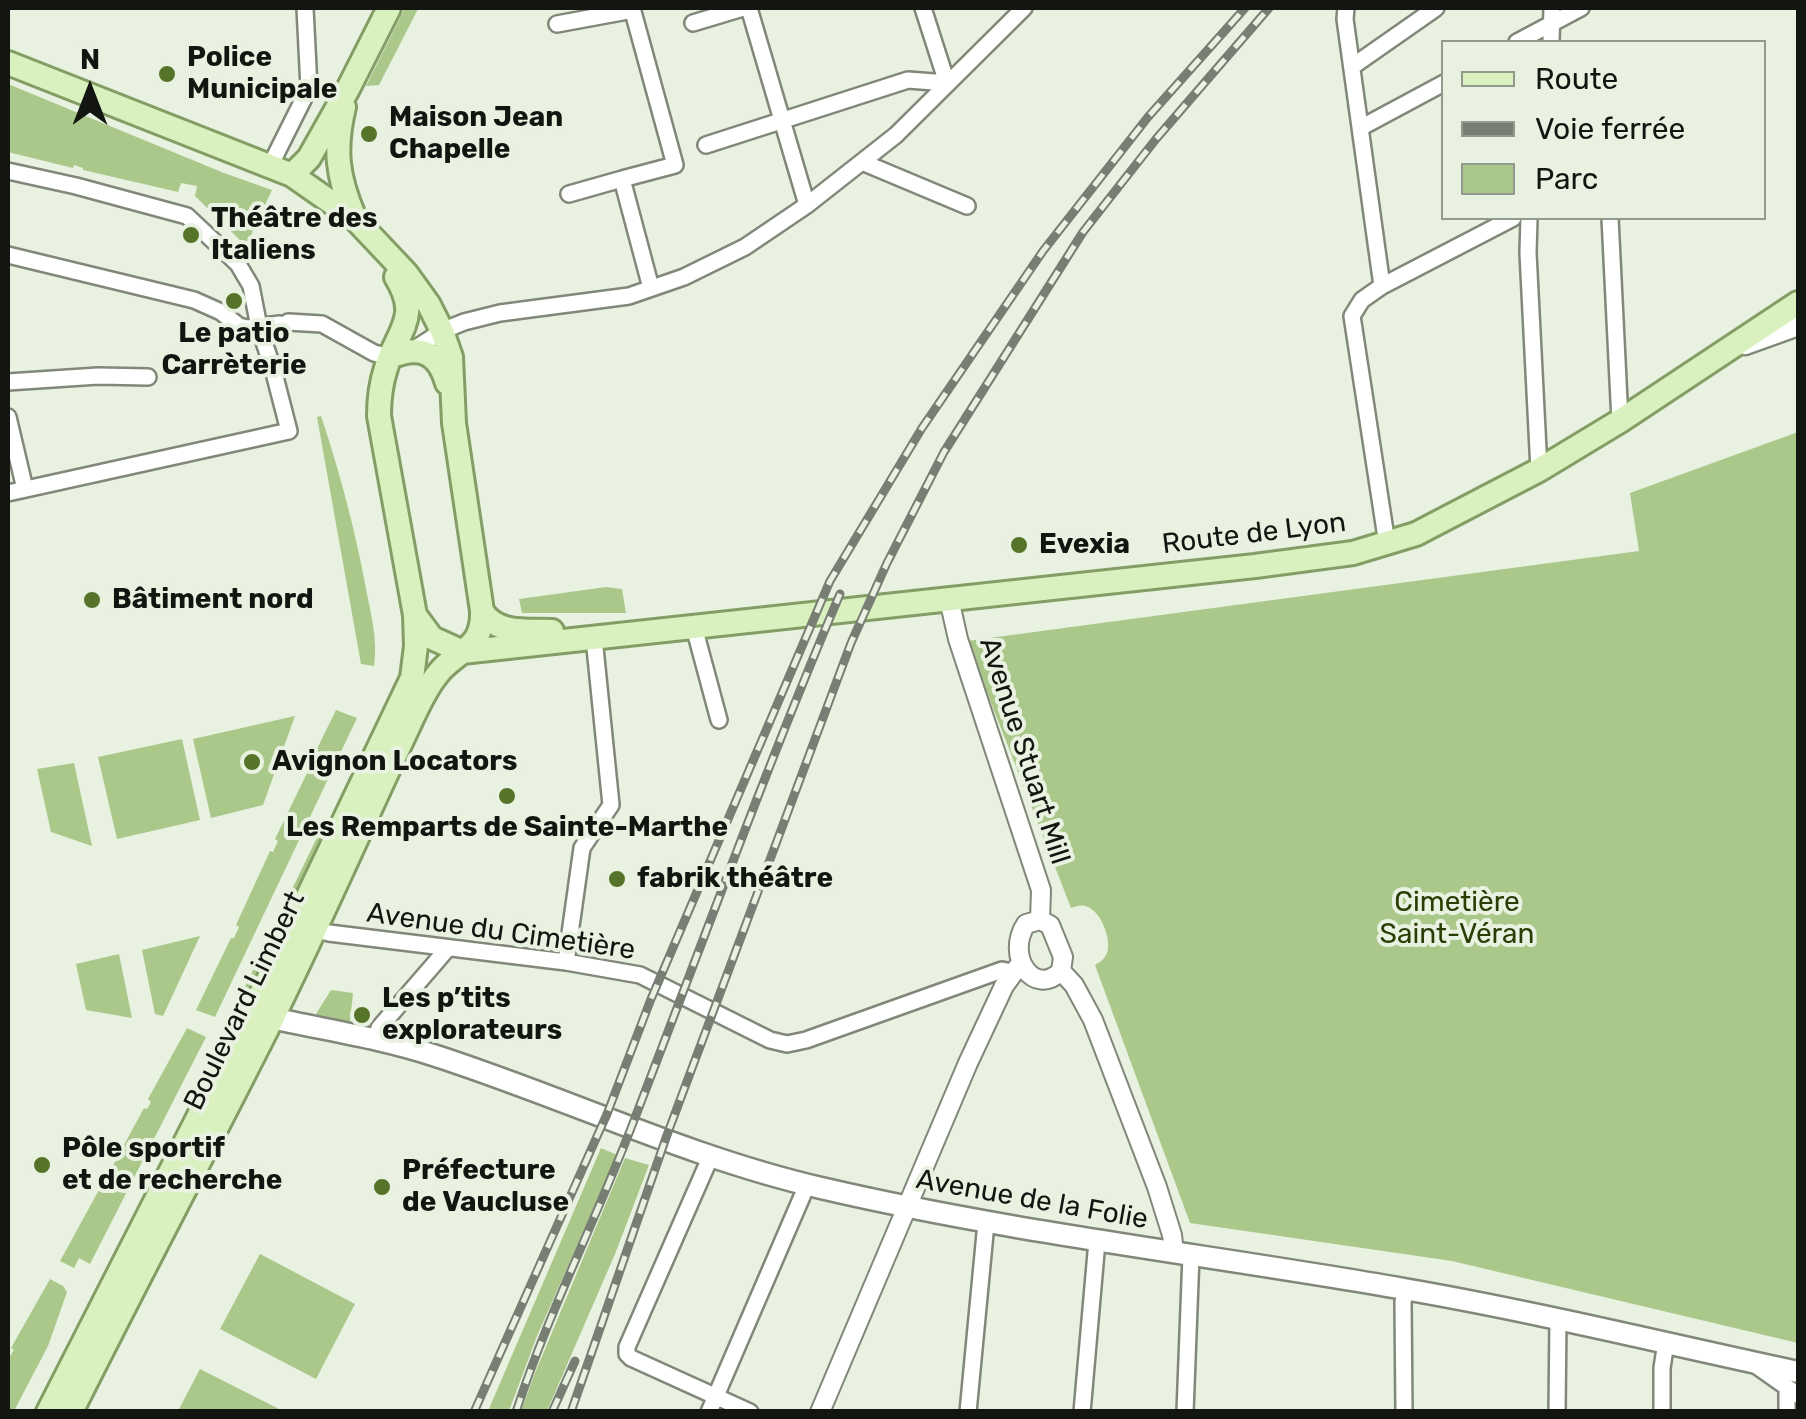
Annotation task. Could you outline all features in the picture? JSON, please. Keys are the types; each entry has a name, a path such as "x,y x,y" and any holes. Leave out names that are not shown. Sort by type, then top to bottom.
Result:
{"main road":[{"path":"281,171 309,158 388,8"},
{"path":"8,63 281,171 355,218 406,273 429,305 450,356 453,407 482,612 481,631 463,652 432,638 415,615"},
{"path":"8,75 286,187 347,227 397,278 408,306 382,385 379,416 415,615 412,678"},
{"path":"348,88 337,155 342,185 355,218"},
{"name":"Route de Lyon","path":"412,678 434,657 463,652 1256,566 1353,553 1388,544 1430,527 1539,470 1798,303"},
{"path":"1724,352 1798,324"},
{"path":"390,357 412,350 428,353 443,370 453,407"},
{"name":"Route de Lyon","path":"482,612 496,626 569,631 594,638"},
{"name":"Boulevard Limbert","path":"70,1412 272,1018 406,730 442,670 463,652"},
{"name":"Boulevard Limbert","path":"48,1412 267,982 412,678"},
{"path":"243,1030 272,1018 267,982"},
{"name":"Avenue de la Folie","path":"272,1018 376,1038 461,1064 710,1158 808,1185 1097,1242 1558,1318 1750,1362 1795,1385"}],"street":[{"path":"281,171 308,88 305,8"},
{"path":"694,23 746,8 807,205"},
{"path":"923,8 947,83"},
{"path":"412,350 464,322 629,296 684,277 758,240 862,162 927,106 1024,8"},
{"path":"1346,8 1382,286"},
{"path":"1353,66 1436,8"},
{"path":"1520,40 1552,16 1580,8"},
{"path":"557,24 632,9 675,164 569,194"},
{"path":"706,145 908,80 947,83"},
{"path":"1362,128 1441,85"},
{"path":"862,162 967,206"},
{"path":"8,171 186,216 238,264 251,286 289,431 8,493"},
{"path":"622,179 651,288"},
{"path":"1388,544 1352,316 1362,300 1382,286 1510,220"},
{"path":"1529,220 1539,470"},
{"path":"1610,220 1620,421"},
{"path":"8,255 166,291 221,312 239,326 322,324 374,353 390,357"},
{"path":"8,382 148,376"},
{"path":"8,416 25,489"},
{"name":"Avenue Stuart Mill","path":"949,600 958,639 1041,890 1040,920"},
{"path":"694,627 719,720"},
{"path":"566,962 582,848 611,804 594,638"},
{"path":"820,1412 968,1063 1016,968 1019,936 1026,924 1040,920 1050,925 1063,958 1061,971 1054,978 1044,979 1016,968"},
{"name":"Avenue du Cimetière","path":"315,930 640,975 747,1030 787,1044 1016,968"},
{"path":"376,1038 379,1028 448,948"},
{"path":"1061,971 1074,985 1092,1020 1182,1254 1185,1412"},
{"path":"710,1158 627,1354 712,1404 750,1412"},
{"path":"712,1404 808,1185"},
{"path":"968,1412 986,1222"},
{"path":"1082,1412 1097,1242"},
{"path":"1404,1412 1406,1290"},
{"path":"1557,1412 1558,1318"},
{"path":"1662,1412 1666,1342"},
{"path":"1787,1412 1795,1385"}],"green space":[{"path":"405,8 421,8 379,85 366,86"},
{"path":"8,84 272,190 246,246 195,196 197,186 181,183 178,192 8,152"},
{"path":"321,416 362,567 373,627 374,666 361,664 317,417"},
{"name":"Cimetière Saint-Véran","path":"1798,432 1798,1343 1452,1261 1190,1223 1095,965 1107,953 1104,927 1088,907 1071,908 967,641 1639,551 1630,493"},
{"path":"606,587 622,589 626,613 522,613 519,599"},
{"path":"336,710 357,718 215,1017 196,1010 234,938 239,927 236,925 308,771 316,762 312,759"},
{"path":"295,716 263,805 211,818 193,739"},
{"path":"182,739 200,820 117,839 98,757"},
{"path":"74,763 92,846 51,832 37,769"},
{"path":"323,825 330,829 233,1034 223,1032"},
{"path":"200,936 163,1016 155,1014 142,950"},
{"path":"119,954 132,1018 86,1010 76,964"},
{"path":"331,990 353,993 350,1022 316,1014"},
{"path":"187,1028 206,1037 90,1264 79,1258 74,1268 60,1261 107,1182 144,1108 151,1102 148,1099"},
{"path":"601,1148 617,1155 537,1336 509,1411 488,1411"},
{"path":"625,1158 649,1165 615,1254 547,1411 521,1411 535,1373"},
{"path":"260,1254 355,1304 316,1379 220,1329"},
{"path":"50,1279 67,1292 48,1346 14,1411 8,1411 8,1359 14,1350 11,1348"},
{"path":"200,1369 283,1411 178,1411"}],"railway":[{"path":"474,1412 607,1114 651,999 830,581 922,428 1043,251 1148,117 1245,8"},
{"path":"571,1412 667,1135 851,643 887,563 944,452 1083,232 1156,139 1269,8"},
{"path":"516,1412 840,594"},
{"path":"552,1412 575,1361"}],"place":[{"name":"Police Municipale","path":"167,74"},
{"name":"Maison Jean Chapelle","path":"369,134"},
{"name":"Théâtre des Italiens","path":"191,235"},
{"name":"Le patio Carrèterie","path":"234,301"},
{"name":"Evexia","path":"1019,545"},
{"name":"Bâtiment nord","path":"92,600"},
{"name":"Avignon Locators","path":"252,762"},
{"name":"Les Remparts de Sainte-Marthe","path":"507,796"},
{"name":"fabrik théâtre","path":"617,879"},
{"name":"Les p’tits explorateurs","path":"362,1015"},
{"name":"Pôle sportif et de recherche","path":"42,1165"},
{"name":"Préfecture de Vaucluse","path":"382,1187"}]}
